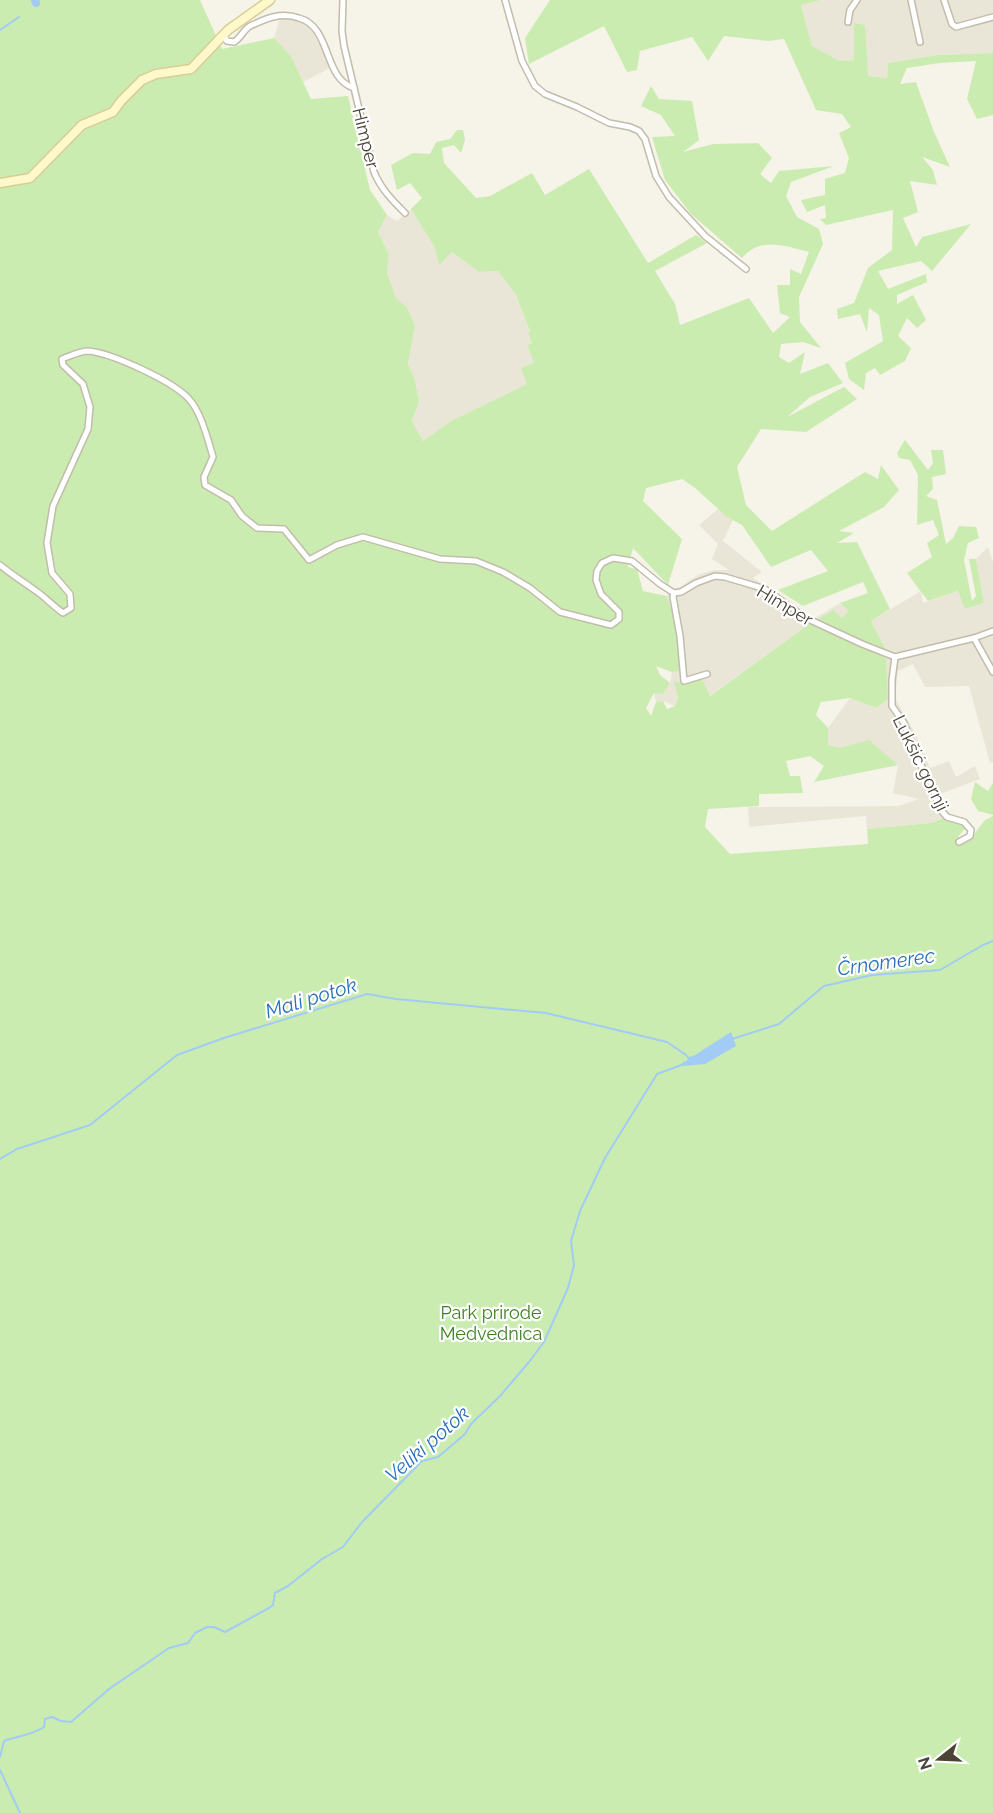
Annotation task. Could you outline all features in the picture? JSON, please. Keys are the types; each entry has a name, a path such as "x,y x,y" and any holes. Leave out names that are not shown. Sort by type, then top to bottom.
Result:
{"main road":[{"path":"0,183 30,178 82,125 114,112 121,101 142,80 156,74 191,69 223,35 270,0"}],"street":[{"name":"Himper","path":"343,0 342,32 376,178 388,196 405,213"},
{"path":"505,0 519,54 535,86 545,94 609,123 639,131 645,139 656,176 669,197 705,236 746,269"},
{"path":"848,22 850,10 856,0"},
{"path":"911,0 920,42"},
{"path":"944,0 952,24 956,27 993,17"},
{"name":"Himper","path":"223,35 227,41 234,42 245,30 270,17 283,15 303,18 315,26 338,74 346,84 354,88"},
{"path":"0,565 63,613 71,608 70,594 52,573 47,543 52,506 88,429 90,407 83,384 63,365 62,358 86,351 115,357 173,386 189,399 203,427 213,457 204,477 205,485 231,500 242,516 256,528 284,529 309,560 337,545 363,537 440,559 476,561 503,572 530,588 560,612 611,625 619,619 619,612 599,590 596,576 605,560 627,559 639,565 674,593 684,681 707,674"},
{"name":"Himper","path":"674,593 715,576 738,580 765,589 806,618 822,626 895,657"},
{"path":"895,657 974,638 993,631"},
{"path":"974,638 993,672"},
{"name":"Lukšić gornji","path":"895,657 892,706 904,723 918,762 932,785 940,809 947,818 964,822 971,830 970,836 959,842"}],"shaded area":[{"path":"821,0 993,0 993,53 938,55 888,63 887,78 868,76 854,24 854,60 840,61 812,46 801,5"},
{"path":"280,18 306,20 332,67 303,82 291,56 274,38"},
{"path":"411,209 435,248 439,264 452,252 479,272 498,271 516,295 530,331 528,333 532,343 527,345 534,363 527,384 451,421 423,441 412,421 419,402 415,380 408,364 415,326 407,307 396,298 387,272 389,255 378,232 387,215 397,221"},
{"path":"718,509 733,520 723,541 762,572 753,578 814,619 840,603 850,611 841,619 833,610 812,622 709,696 702,679 682,684 675,706 663,701 656,702 654,693 663,693 670,683 672,672 681,671 674,615 666,596 672,589 680,587 698,575 714,570 729,570 712,559 718,544 699,525"},
{"path":"988,547 993,562 993,762 990,763 969,686 925,687 913,664 898,671 895,698 916,735 930,768 949,761 956,777 975,766 980,779 940,794 946,810 944,818 931,823 867,829 866,816 749,827 748,807 899,806 919,799 893,793 898,765 827,745 828,728 850,698 876,708 887,652 871,621 921,591 923,603 959,591 965,609 984,603 976,559"}],"green space":[{"name":"Park prirode Medvednica","path":"0,0 200,0 222,49 274,38 291,56 311,99 348,96 370,190 387,215 378,232 389,255 387,272 396,298 407,307 415,326 408,364 415,380 419,402 412,421 423,441 451,421 527,384 521,368 534,363 527,345 532,343 528,333 530,331 516,295 498,271 479,272 452,252 439,265 435,248 411,209 422,198 410,183 397,190 391,165 413,153 430,154 436,142 450,139 457,130 463,130 465,140 461,153 454,145 442,148 444,163 476,198 490,196 532,173 545,195 589,169 648,263 696,235 707,243 655,271 675,304 680,325 749,298 773,333 790,317 780,313 777,285 790,285 790,269 801,274 809,252 773,244 757,247 742,258 691,214 665,180 652,137 675,136 661,115 641,106 651,86 659,99 692,101 699,140 683,152 713,144 758,143 772,158 760,174 771,183 779,171 834,166 791,182 786,196 797,217 819,229 823,244 799,297 800,322 821,348 803,342 781,344 779,357 789,363 805,352 800,374 828,363 843,383 810,397 787,417 844,387 857,399 806,432 761,429 737,467 746,505 772,531 865,472 878,479 881,465 899,490 884,507 839,531 854,533 837,543 857,542 890,609 871,621 887,652 816,620 833,610 842,618 849,611 840,603 868,593 863,582 803,606 778,590 828,571 811,550 771,567 742,525 727,517 682,479 646,488 643,501 682,539 668,585 633,548 628,567 637,569 643,591 666,596 674,615 681,671 672,672 656,666 660,675 670,683 663,694 654,693 646,708 651,716 656,702 663,701 667,709 675,706 678,698 674,681 682,684 702,679 710,696 812,622 886,658 888,699 876,708 850,698 821,702 816,715 828,728 828,745 840,748 869,740 898,765 814,782 824,766 810,756 786,761 790,776 800,776 803,793 759,794 759,806 708,809 705,827 730,854 868,844 867,829 931,823 944,818 966,827 958,837 968,842 985,820 993,816 993,1813 0,1813"},
{"path":"550,0 821,0 801,5 812,46 840,61 854,60 854,23 865,25 868,76 887,78 888,63 938,55 993,53 993,115 977,119 967,99 976,61 907,68 900,84 916,82 934,132 950,167 922,157 933,170 937,185 910,181 918,212 903,218 916,247 922,237 971,224 932,271 921,261 878,271 888,289 926,274 927,282 897,295 897,304 913,295 926,320 917,328 907,318 898,336 911,348 905,361 880,375 875,368 866,373 864,390 849,379 845,363 883,341 879,315 869,308 867,332 860,314 838,319 837,309 854,303 868,268 892,250 893,210 826,225 820,219 826,218 825,205 807,212 801,200 825,195 825,179 845,173 849,158 839,133 851,127 842,114 816,110 784,39 768,41 724,36 708,61 692,37 640,51 637,70 627,72 604,26 529,64 525,38"},
{"path":"905,440 928,470 933,463 931,450 943,450 946,474 932,477 933,489 926,496 937,500 946,544 953,538 959,526 976,527 979,538 968,543 964,560 972,601 976,596 969,559 976,559 984,603 965,609 958,591 928,601 907,573 932,557 927,543 939,535 933,520 917,525 918,475 910,460 899,458 897,453"},
{"path":"975,782 988,791 993,783 993,815 978,811 971,799"}],"water":[{"path":"731,1032 736,1046 705,1064 683,1066 682,1063 688,1060 684,1052 689,1057 695,1055"}],"waterway":[{"path":"0,30 19,17"},
{"name":"Črnomerec","path":"732,1039 779,1024 824,986 872,975 940,970 993,941"},
{"name":"Mali potok","path":"0,1159 17,1149 90,1125 177,1055 224,1038 367,994 396,999 546,1013 667,1042 686,1055"},
{"name":"Veliki potok","path":"0,1757 4,1741 39,1730 44,1727 45,1719 52,1717 71,1722 109,1689 169,1648 188,1643 195,1633 207,1627 214,1627 225,1632 269,1608 273,1605 275,1593 288,1586 322,1559 343,1547 362,1522 422,1461 438,1457 465,1434 471,1424 500,1396 544,1342 568,1288 574,1265 571,1241 580,1211 605,1158 657,1074 684,1064"},
{"path":"0,1770 20,1813"}]}
